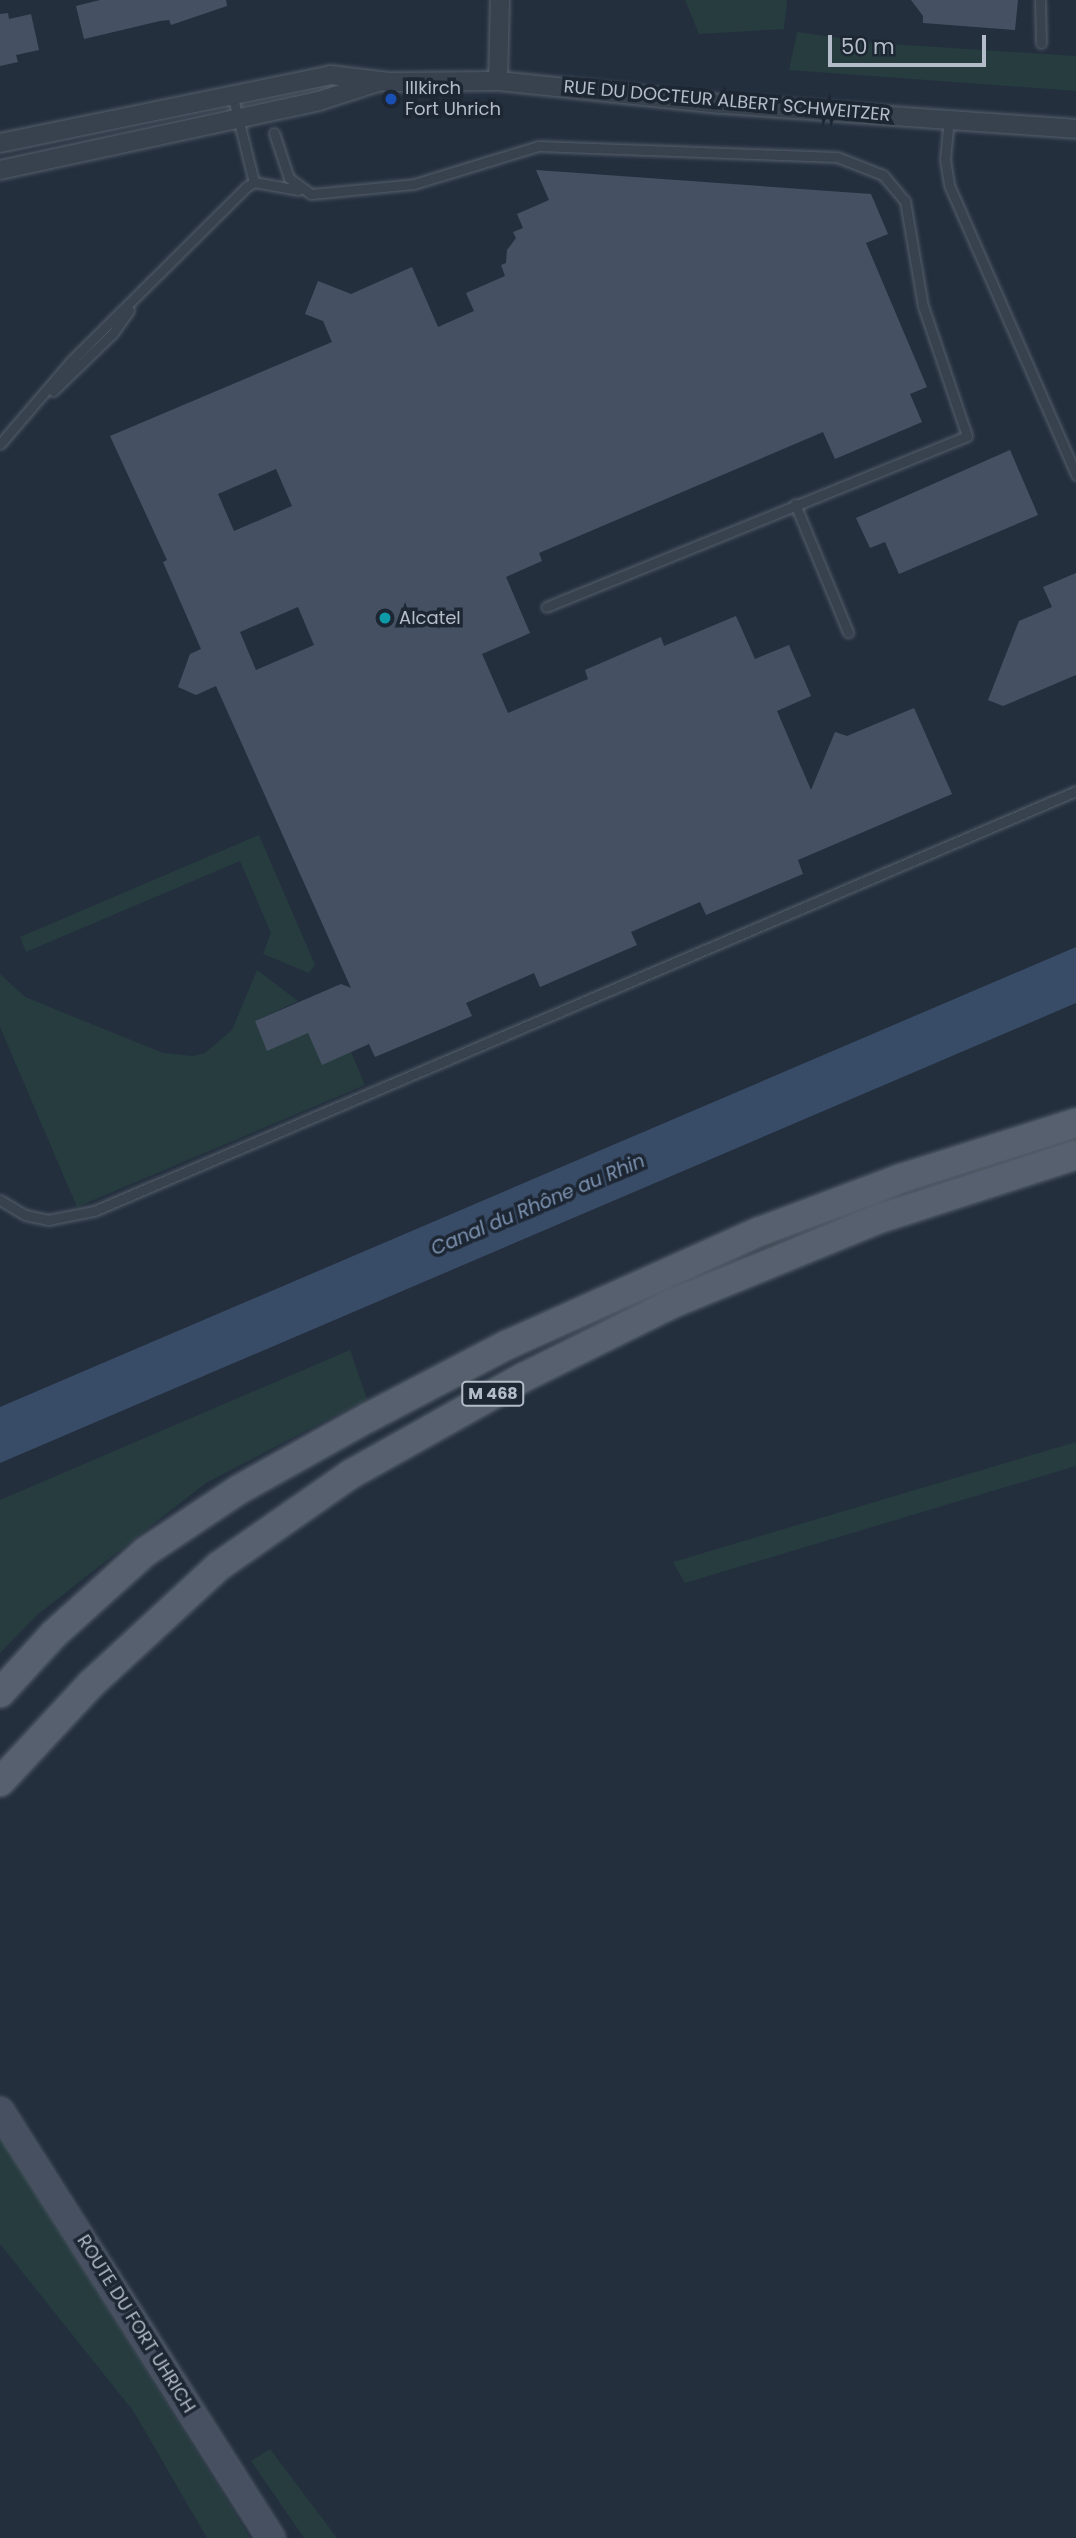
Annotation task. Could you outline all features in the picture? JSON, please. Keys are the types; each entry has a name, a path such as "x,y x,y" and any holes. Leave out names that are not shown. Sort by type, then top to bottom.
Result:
{"main road":[{"name":"M 468","path":"0,1693 54,1634 145,1552 240,1489 369,1417 507,1345 759,1232 899,1179 1076,1123"},
{"name":"M 468","path":"0,1782 91,1684 219,1566 351,1474 524,1377 671,1304 881,1218 1076,1155"}],"street":[{"path":"498,80 500,0"},
{"name":"RUE DU DOCTEUR ALBERT SCHWEITZER","path":"0,143 232,92 330,75 379,82 498,80 721,104 1076,128"},
{"name":"RUE DU DOCTEUR ALBERT SCHWEITZER","path":"0,170 239,119 379,82"},
{"name":"ROUTE DU FORT UHRICH","path":"0,2111 271,2538"}],"lane":[{"path":"1040,0 1041,43"},
{"path":"232,92 254,182"},
{"path":"949,119 945,159 948,186 1076,475"},
{"path":"275,133 281,162 302,190"},
{"path":"254,182 302,190 348,193 414,184 538,146 837,157 883,175 905,201 923,306 967,436 546,607"},
{"path":"0,444 46,396 72,360 132,305 254,182"},
{"path":"795,504 848,632"},
{"path":"0,1200 25,1215 48,1220 94,1211 1076,790"}],"green space":[{"path":"685,0 787,0 784,29 699,34"},
{"path":"797,32 875,43 1076,56 1076,91 789,70"},
{"path":"259,835 315,965 309,973 263,954 271,933 240,861 26,952 20,937"},
{"path":"257,970 298,1001 255,1021 267,1050 308,1033 322,1064 351,1052 365,1085 77,1207 0,1027 0,974 25,997 163,1053 193,1056 205,1053 232,1030"},
{"path":"350,1350 367,1399 206,1483 37,1615 0,1653 0,1500"},
{"path":"1076,1442 1076,1466 685,1583 673,1562"},
{"path":"0,2138 250,2538 207,2538 134,2412 0,2244"},
{"path":"270,2449 337,2538 304,2538 251,2461"}],"water":[{"name":"Canal du Rhône au Rhin","path":"1076,947 1076,1003 0,1463 0,1407"}],"building":[{"path":"100,0 226,0 227,6 171,25 169,20 160,21 84,39 76,6"},
{"path":"911,0 1018,0 1015,30 923,23 923,16"},
{"path":"8,13 9,19 31,14 39,50 16,55 18,62 0,66 0,14"},
{"name":"Alcatel","path":"536,170 871,194 888,234 866,243 927,387 910,394 922,422 835,459 823,432 539,553 542,561 506,577 530,633 482,654 508,713 588,679 585,670 661,637 664,646 736,616 755,659 789,645 811,696 777,711 811,790 835,732 847,736 914,708 952,794 798,860 803,874 706,915 700,902 631,932 637,945 540,987 534,973 466,1003 472,1016 375,1057 369,1044 322,1065 308,1033 267,1051 255,1021 341,984 351,988 216,686 196,695 178,687 190,654 201,649 163,562 167,560 110,436 332,342 323,321 305,314 318,281 351,294 412,267 438,327 474,311 466,293 505,276 501,265 506,263 507,250 516,238 513,232 523,228 517,214 549,200","holes":["276,469 292,506 234,531 218,494","298,607 314,645 256,670 240,632"]},
{"path":"1010,450 1038,515 899,574 885,542 870,548 856,518"},
{"path":"1076,573 1076,675 1003,706 988,700 1019,621 1052,607 1043,587"}],"place":[{"name":"Illkirch Fort Uhrich","path":"391,99"},
{"name":"Alcatel","path":"385,618"}]}
